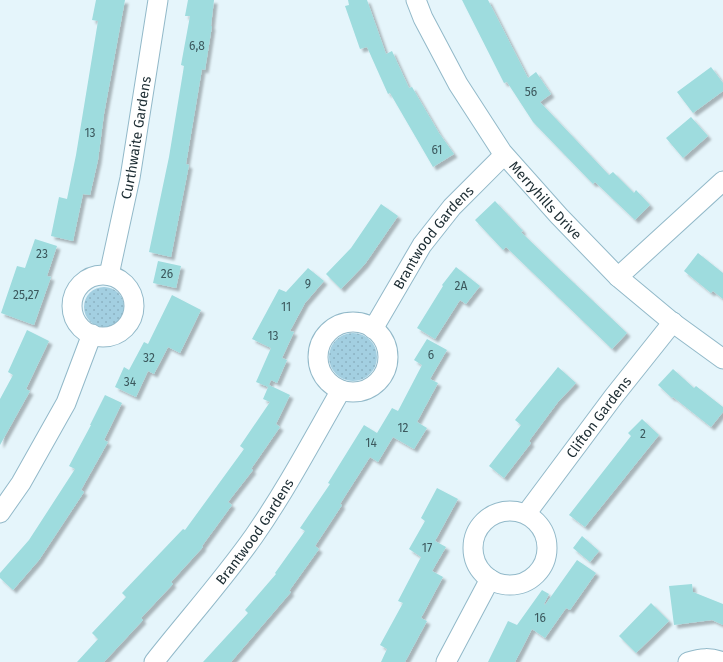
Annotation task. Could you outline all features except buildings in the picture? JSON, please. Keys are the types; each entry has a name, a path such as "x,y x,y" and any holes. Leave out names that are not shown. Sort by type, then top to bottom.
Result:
{"street":[{"name":"Curthwaite Gardens","path":"109,275 130,178 158,0"},
{"name":"Merryhills Drive","path":"416,0 422,18 458,84 504,154 559,216 618,277 673,322 723,359"},
{"name":"Brantwood Gardens","path":"373,329 422,245 452,207 504,154"},
{"path":"618,277 723,181"},
{"path":"109,275 125,284 133,301 133,310 125,326 118,332 110,336 92,334 84,330 77,323 72,306 73,296 83,282 91,277 109,275"},
{"name":"Clifton Gardens","path":"526,514 614,396 673,322"},
{"path":"350,323 362,324 373,329 381,336 386,346 388,357 384,373 373,386 363,391 352,392 341,390 327,380 319,365 318,353 322,342 329,332 339,325 350,323"},
{"path":"0,513 21,484 66,403 92,334"},
{"name":"Brantwood Gardens","path":"154,662 255,535 309,447 341,390"},
{"path":"514,510 526,514 536,521 544,531 547,543 547,555 543,566 530,579 513,585 501,584 490,579 480,571 474,560 472,547 474,535 481,524 490,516 502,511 514,510"},
{"path":"446,662 490,579"},
{"path":"688,662 700,658 713,658 723,662"}],"shaded area":[{"path":"100,287 108,287 115,290 121,296 124,307 121,318 115,324 108,327 100,327 93,324 87,318 84,311 84,303 87,296 93,290"},
{"path":"353,333 362,335 370,340 375,348 377,357 375,366 370,374 362,379 353,381 344,379 336,374 331,366 329,357 331,348 336,340 344,335"}]}
